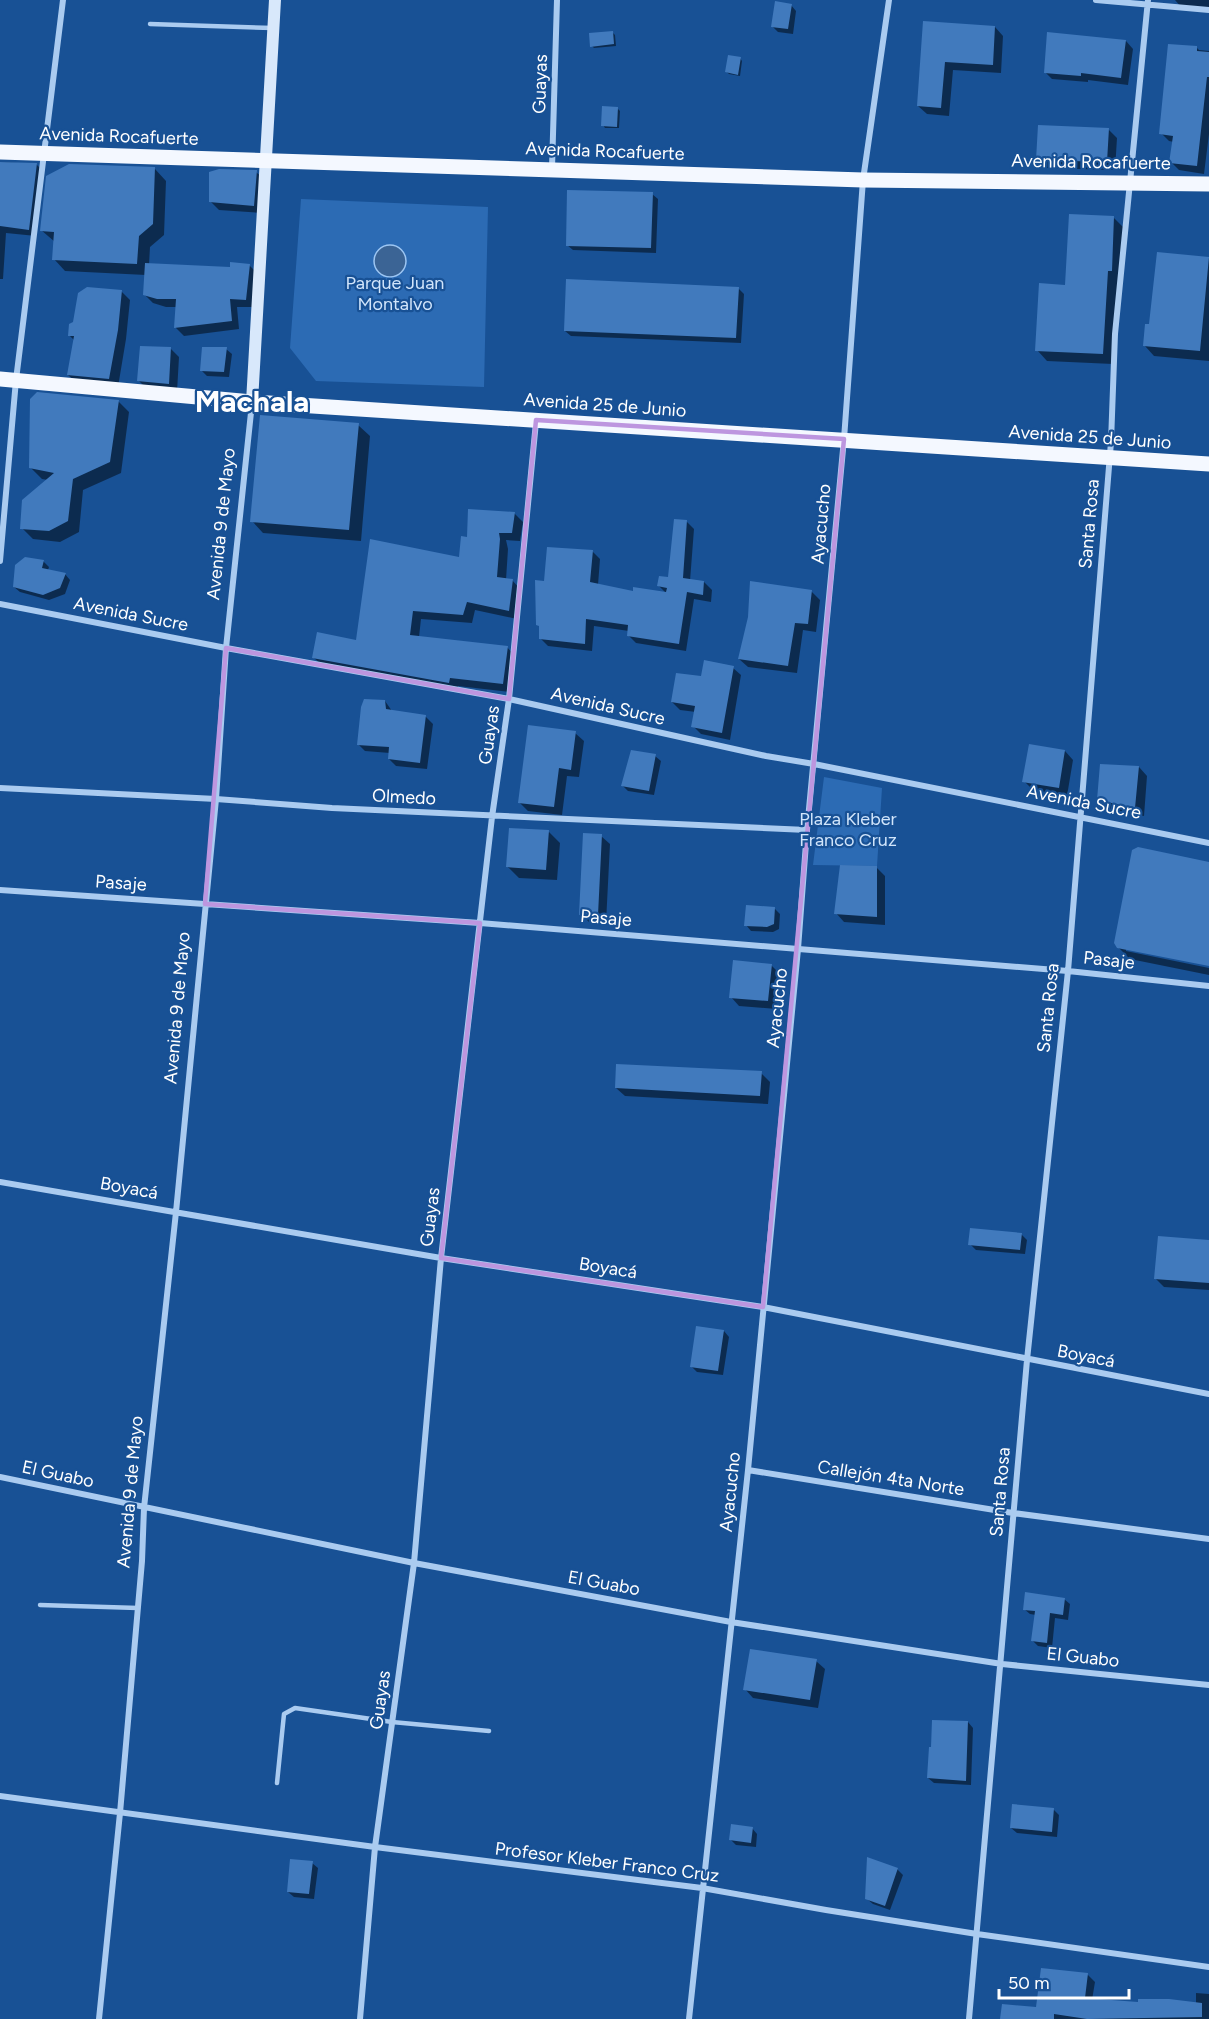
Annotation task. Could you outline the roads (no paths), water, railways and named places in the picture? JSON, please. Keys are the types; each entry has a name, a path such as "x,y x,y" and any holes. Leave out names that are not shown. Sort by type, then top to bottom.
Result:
{"main road":[{"name":"Avenida Rocafuerte","path":"0,152 863,180 1209,184"},
{"name":"Avenida 25 de Junio","path":"0,378 252,402 1209,464"}],"street":[{"path":"0,561 16,380 63,0"},
{"name":"Avenida 9 de Mayo","path":"99,2019 120,1813 138,1608 144,1508 176,1212 216,799 226,648 252,402 275,0"},
{"name":"Guayas","path":"552,169 557,0"},
{"name":"Ayacucho","path":"689,2019 747,1470 798,949 844,439 863,180 889,0"},
{"path":"1096,0 1148,2 1209,10"},
{"name":"Santa Rosa","path":"969,2019 1027,1360 1068,971 1109,458 1115,334 1148,2"},
{"name":"Guayas","path":"360,2019 375,1847 414,1563 441,1258 492,817 509,699 536,420"},
{"name":"Avenida Sucre","path":"0,604 509,699 766,756 1209,843"},
{"name":"Olmedo","path":"0,788 492,817 807,830"},
{"name":"Pasaje","path":"0,890 480,923 1068,971 1209,986"},
{"name":"Boyacá","path":"0,1182 441,1258 763,1307 1209,1394"},
{"name":"Callejón 4ta Norte","path":"747,1470 1013,1513 1209,1539"},
{"name":"El Guabo","path":"0,1477 414,1563 731,1622 1002,1664 1209,1685"},
{"name":"Profesor Kleber Franco Cruz","path":"0,1796 375,1847 702,1888 976,1934 1209,1967"}],"lane":[{"path":"150,24 274,28"},
{"path":"40,1605 138,1608"},
{"path":"277,1783 284,1714 295,1708 392,1722 489,1731"}],"district":[{"name":"Machala","path":"252,402"}],"park label":[{"name":"Parque Juan Montalvo","path":"395,293"},
{"name":"Plaza Kleber Franco Cruz","path":"848,829"}]}
